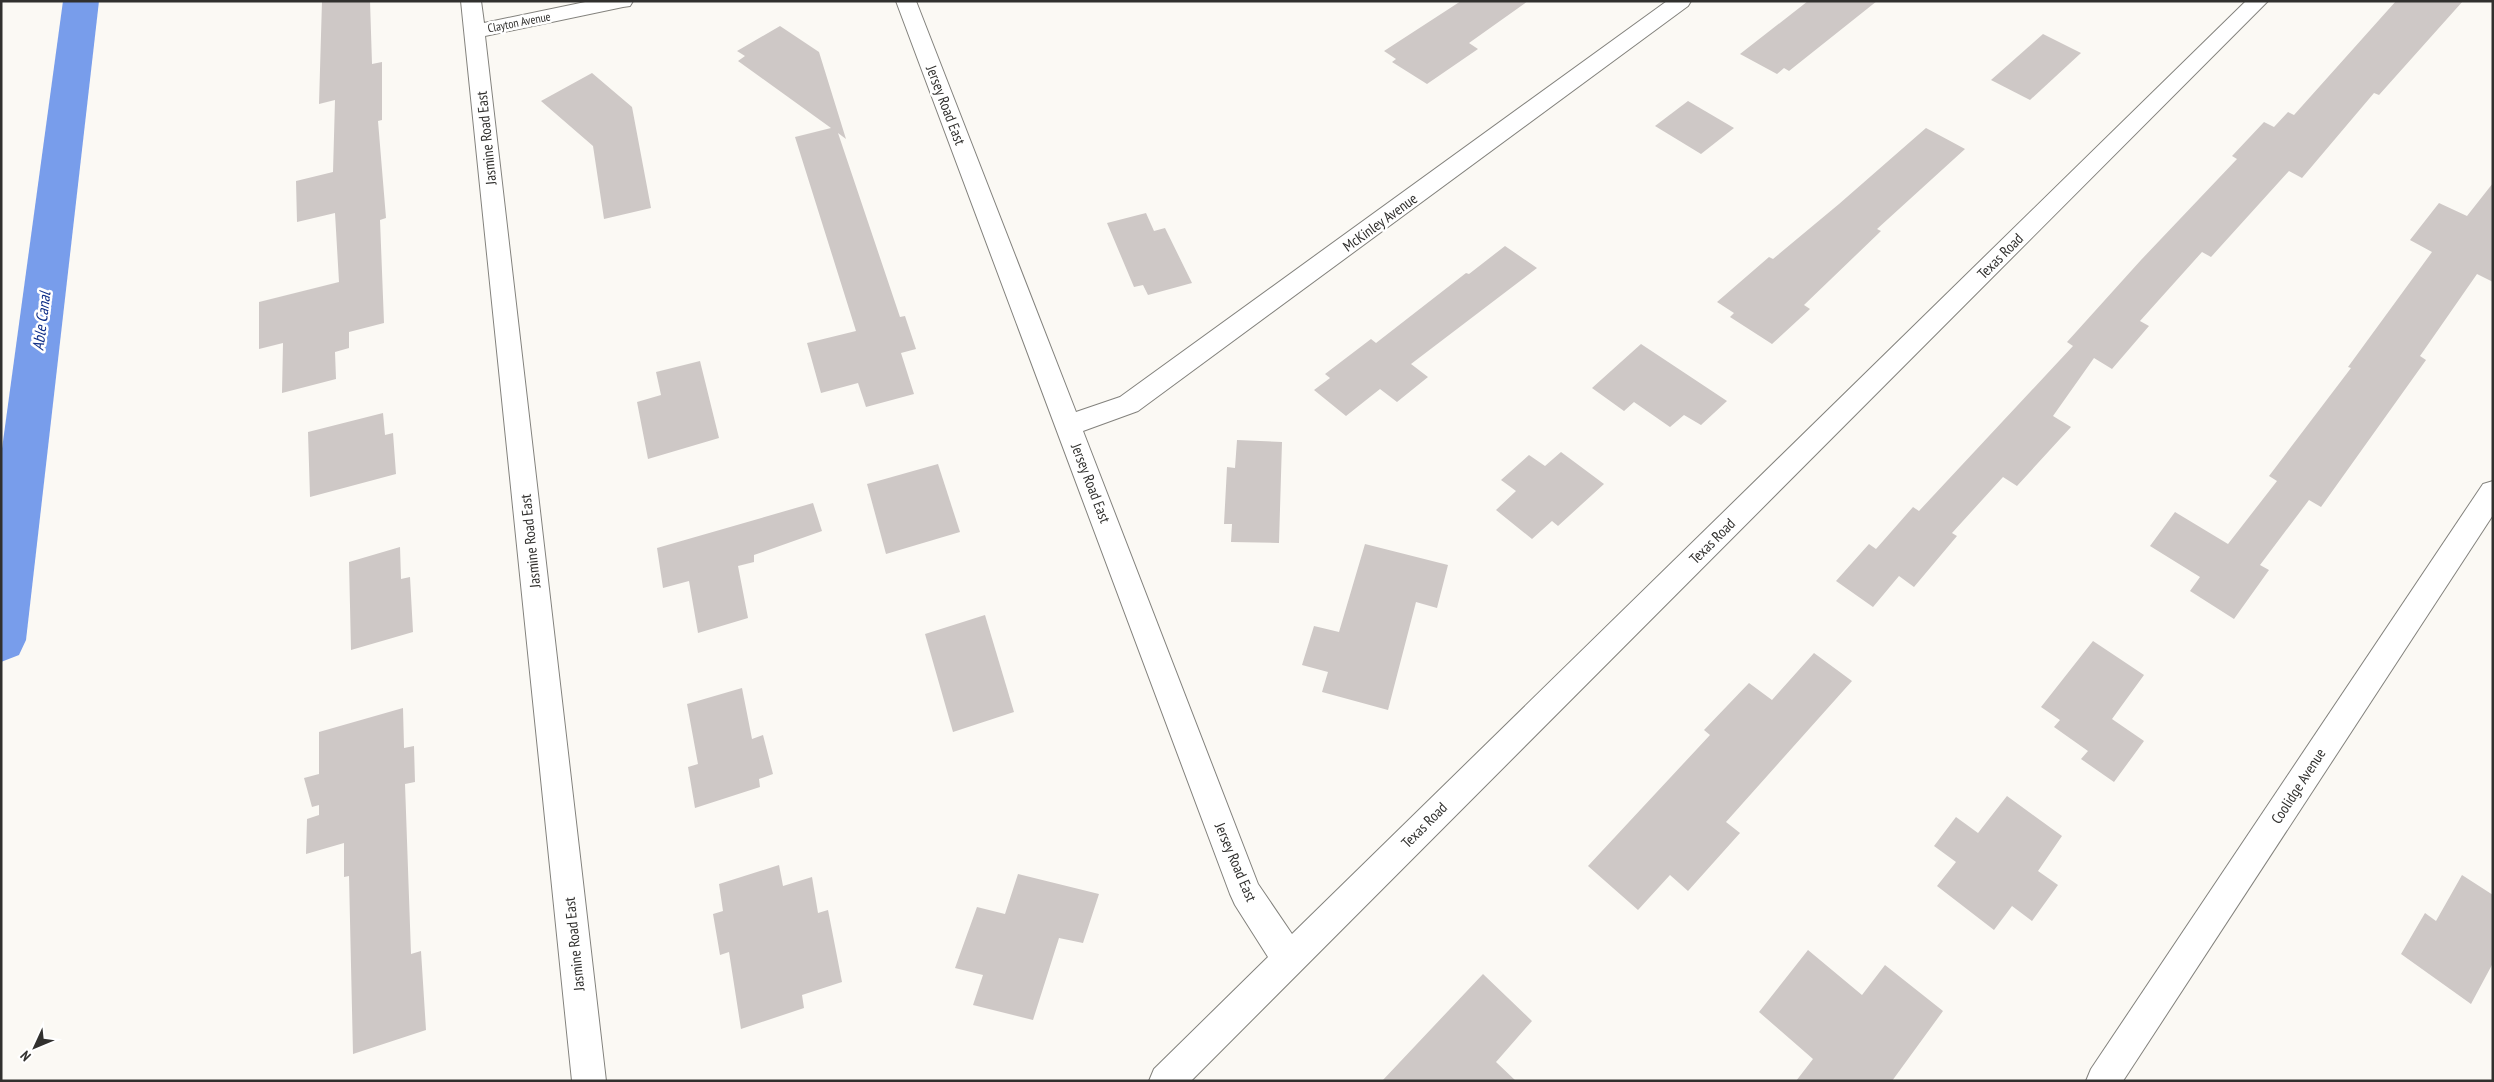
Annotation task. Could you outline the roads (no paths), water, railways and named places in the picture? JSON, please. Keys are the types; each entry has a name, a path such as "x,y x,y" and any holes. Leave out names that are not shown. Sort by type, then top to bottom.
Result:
{"street":[{"name":"Jasmine Road East","path":"472,1 590,1081"},
{"name":"Clayton Avenue","path":"475,31 623,1"},
{"name":"Jersey Road East","path":"906,1 1246,894 1289,959"},
{"name":"McKinley Avenue","path":"1069,425 1129,404 1680,1"},
{"name":"Texas Road","path":"1166,1081 2258,1"},
{"name":"Coolidge Avenue","path":"2103,1081 2493,492"}],"waterway":[{"name":"Able Canal","path":"1,640 81,1"}]}
